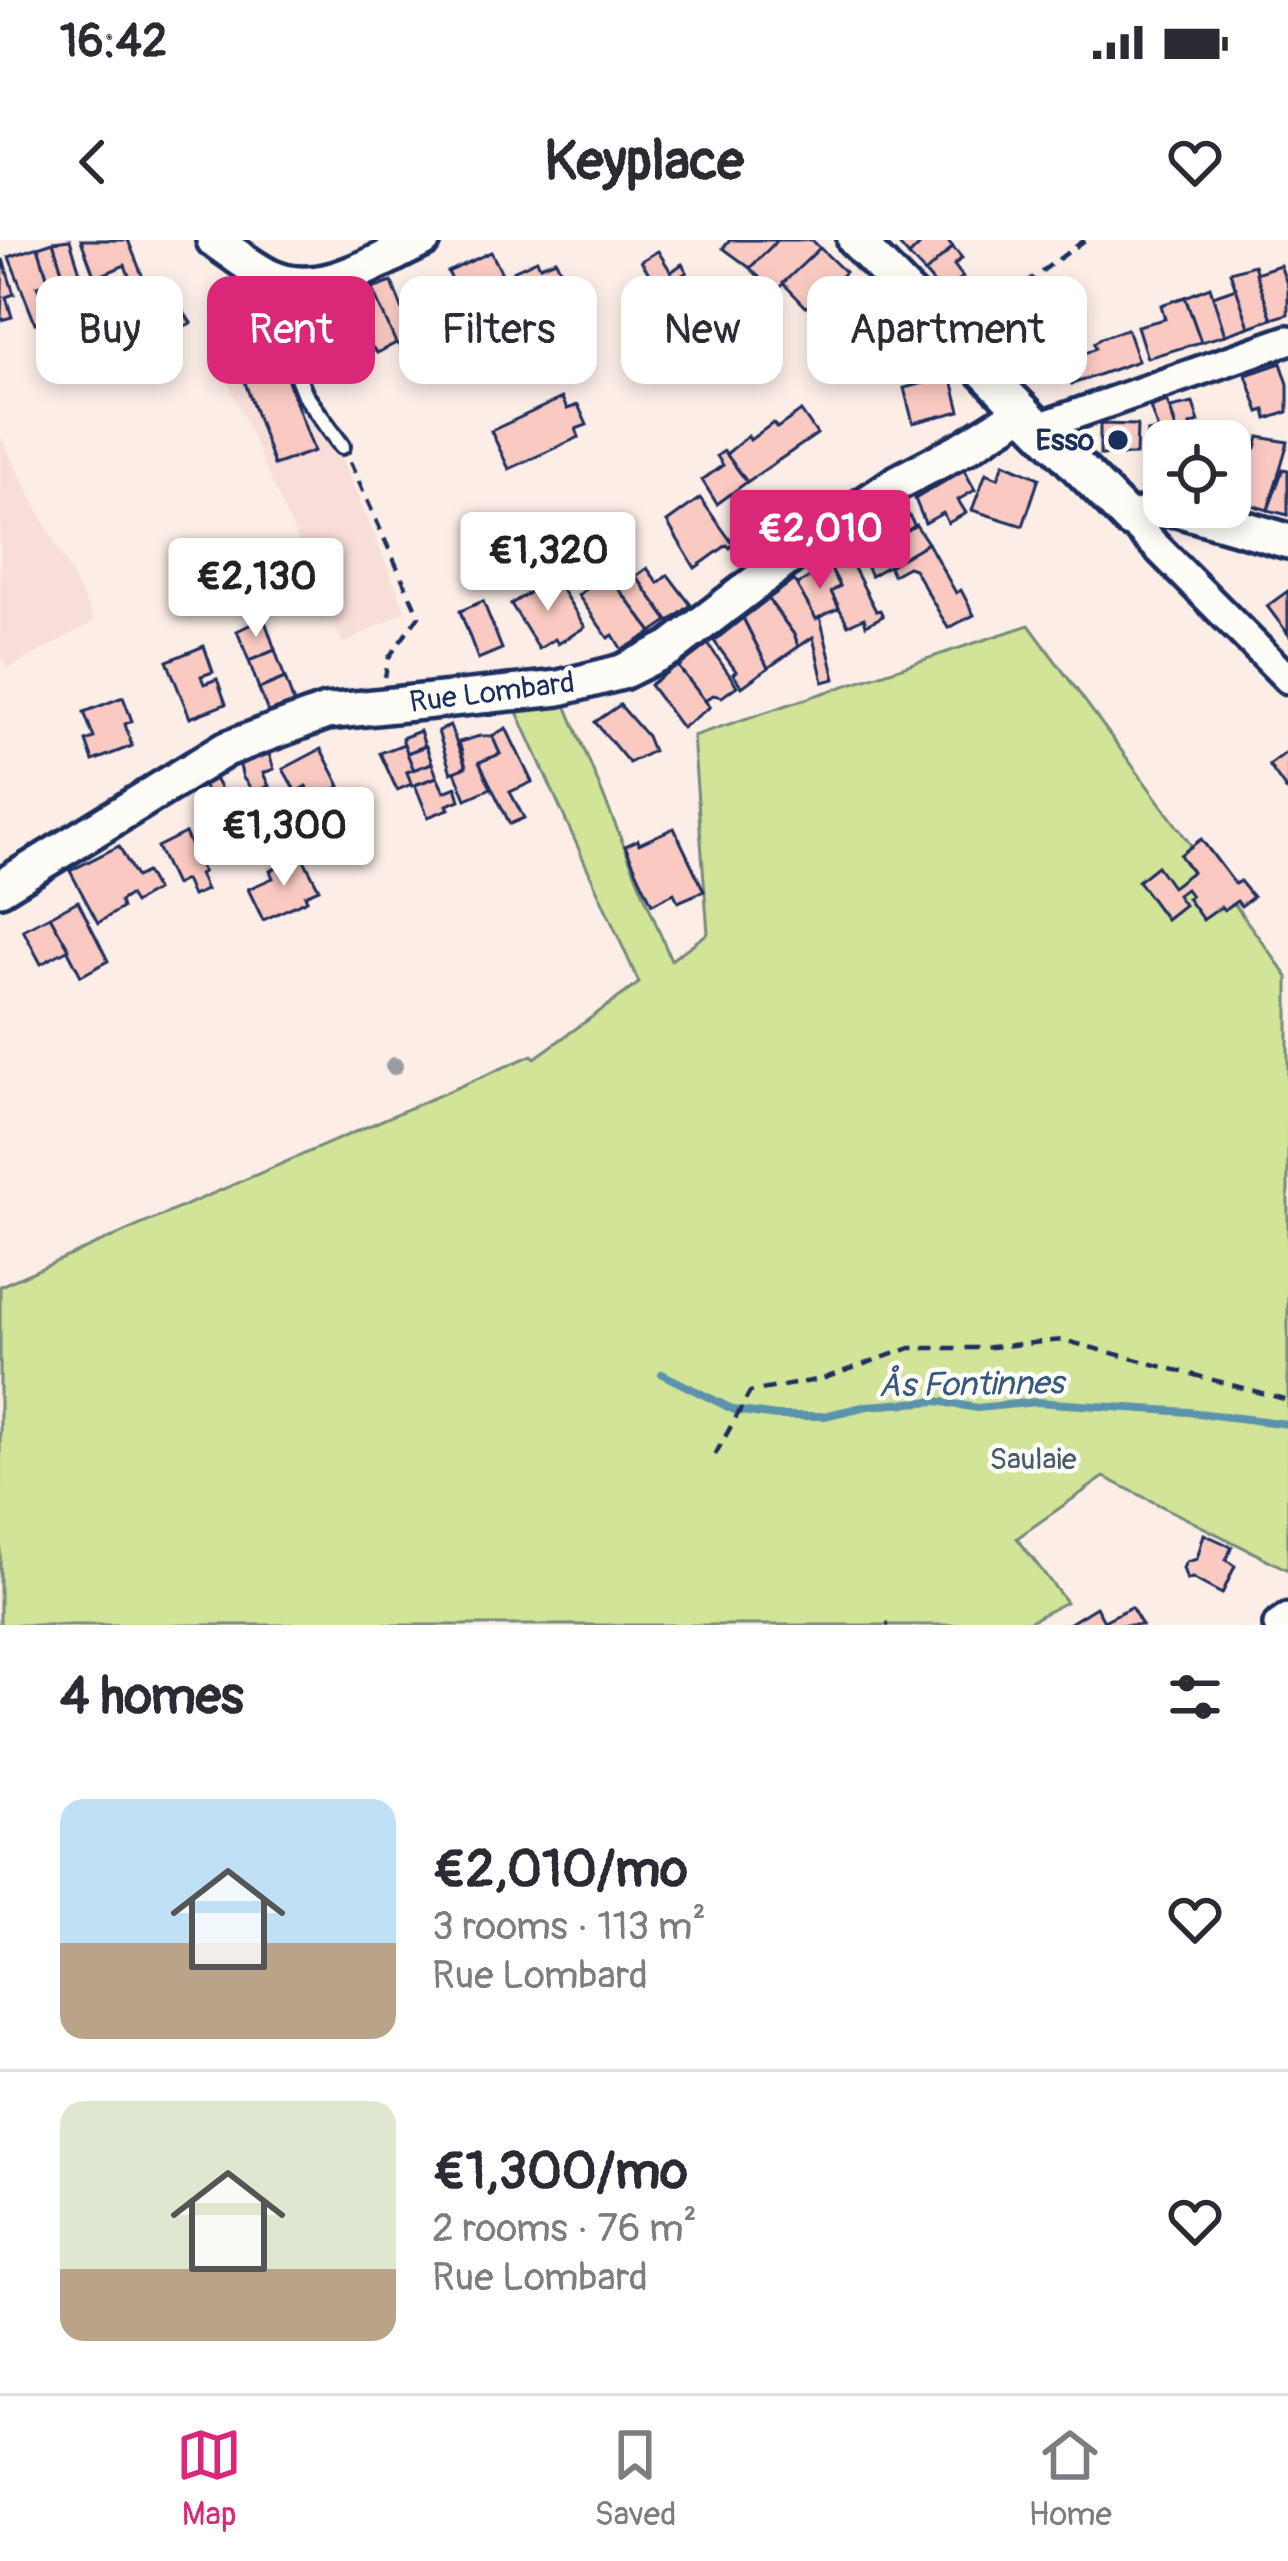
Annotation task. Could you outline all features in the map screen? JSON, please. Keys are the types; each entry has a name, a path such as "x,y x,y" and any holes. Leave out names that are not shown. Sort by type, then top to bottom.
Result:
{"street":[{"path":"214,240 268,276"},
{"path":"344,276 423,240"},
{"path":"855,240 891,276"},
{"path":"1031,419 1288,340"},
{"path":"997,384 1288,680"},
{"name":"Rue Lombard","path":"0,888 226,749 326,712 559,688 622,672 670,648 801,548 897,483 1031,419"},
{"path":"1130,520 1164,508 1177,509 1288,541"},
{"path":"1278,1625 1288,1618"}],"lane":[{"path":"301,384 342,446"}],"path":[{"path":"1035,276 1085,240"},
{"path":"342,446 419,616 386,665 388,704"},
{"path":"715,1455 750,1392 822,1379 910,1348 981,1348 1063,1340 1288,1400"}],"shaded area":[{"path":"229,384 295,384 334,441 406,611 343,644"},
{"path":"0,436 95,621 8,669 0,656"}],"green space":[{"name":"Saulaie","path":"1029,625 1288,977 1288,1570 1104,1477 1017,1538 1066,1602 1023,1625 0,1625 0,1286 532,1055 535,1058 639,983 509,694 559,688 671,960 708,933 693,736"}],"building":[{"path":"70,240 80,272 63,276 53,242"},
{"path":"81,240 128,240 142,276 129,276 125,265 94,276"},
{"path":"730,240 778,240 750,268 723,248"},
{"path":"778,240 812,240 820,248 783,284 783,276 758,276 750,268"},
{"path":"895,240 925,240 909,256"},
{"path":"925,240 947,240 953,247 925,273 909,256"},
{"path":"53,242 63,276 47,276 38,247"},
{"path":"38,247 47,276 36,276 36,323 35,323 9,257"},
{"path":"953,247 962,258 954,265 962,276 925,273"},
{"path":"820,248 845,272 807,276 806,307 783,283"},
{"path":"658,251 671,272 682,264 687,272 651,276 641,261"},
{"path":"491,252 503,276 450,276 448,272"},
{"path":"3,259 14,294 6,297 12,317 1,320"},
{"path":"537,260 540,266 556,260 562,276 515,276 513,271"},
{"path":"1254,265 1272,319 1249,327 1230,272"},
{"path":"1280,265 1288,286 1288,314 1272,319 1256,273"},
{"path":"392,282 399,300 399,346 392,339 375,288"},
{"path":"1210,287 1225,335 1201,342 1185,297"},
{"path":"1236,288 1249,327 1225,335 1213,296"},
{"path":"375,296 396,343 375,351"},
{"path":"1185,297 1201,342 1147,358 1137,326 1165,319 1161,305"},
{"path":"1127,329 1138,361 1087,379 1087,352 1101,338"},
{"path":"1281,363 1288,384 1288,412 1267,419 1265,410 1259,412 1246,375"},
{"path":"246,384 289,384 314,451 274,465"},
{"path":"953,384 960,411 913,423 904,388"},
{"path":"562,398 567,409 578,405 587,425 576,429 579,437 509,469 491,431"},
{"path":"1167,401 1173,420 1155,420 1150,407"},
{"path":"1193,403 1198,420 1174,420 1170,408"},
{"path":"801,411 817,434 747,482 725,455 748,436 750,440 773,423 777,428"},
{"name":"Esso","path":"1100,424 1137,425 1136,455 1100,455"},
{"path":"1259,437 1288,442 1268,510 1251,505 1251,447 1256,448"},
{"path":"724,451 747,482 717,504 702,480 723,465 717,456"},
{"path":"1004,463 1039,478 1023,526 972,510 986,473 998,478"},
{"path":"1283,469 1288,470 1288,515 1268,510"},
{"path":"964,470 975,490 958,500 966,513 948,523 943,513 925,523 915,499"},
{"path":"700,498 733,544 695,568 667,522"},
{"path":"904,507 915,526 877,552 864,531"},
{"path":"916,525 928,543 871,576 862,558"},
{"path":"928,543 974,615 948,628 914,569 893,575 889,566"},
{"path":"842,545 883,616 866,625 864,618 848,625 831,592 840,586 824,556"},
{"path":"628,565 668,621 652,632 607,574"},
{"path":"829,566 840,586 831,592 839,608 816,619 796,585"},
{"path":"647,568 658,583 668,575 691,605 669,622 636,576"},
{"path":"607,574 652,632 622,650 578,595"},
{"path":"554,577 585,627 558,644 555,639 539,649 511,604"},
{"path":"794,580 816,619 820,617 835,679 823,682 813,637 798,647 768,599"},
{"path":"1288,591 1288,634 1267,606"},
{"path":"768,599 798,647 768,668 743,618"},
{"path":"483,601 502,649 478,659 460,611"},
{"path":"264,618 275,650 249,661 237,631"},
{"path":"743,618 768,668 742,687 714,641"},
{"path":"708,644 737,686 705,701 678,667"},
{"path":"204,646 213,672 201,676 204,684 217,679 226,704 190,718 167,661"},
{"path":"275,650 285,678 259,689 249,661"},
{"path":"677,665 710,707 682,728 650,685"},
{"path":"285,678 294,703 268,712 259,689"},
{"path":"123,697 132,721 125,724 132,746 93,761 86,741 94,738 84,712"},
{"path":"620,705 647,736 653,751 629,763 595,722"},
{"path":"450,726 466,767 451,773 438,731"},
{"path":"506,728 532,782 510,792 524,818 510,824 479,762 500,754 492,736"},
{"path":"420,731 425,746 407,753 402,738"},
{"path":"492,736 500,754 479,762 491,788 466,799 455,772 466,767 459,742"},
{"path":"404,744 414,770 407,772 412,784 397,790 380,753"},
{"path":"426,746 432,763 414,770 407,753"},
{"path":"321,749 340,786 315,802 306,786 296,792 283,769"},
{"path":"268,751 274,769 263,773 269,786 254,792 243,778 238,758"},
{"path":"1288,751 1288,792 1269,765"},
{"path":"432,763 437,777 412,786 407,772"},
{"path":"213,775 232,810 218,816 200,779"},
{"path":"437,777 444,792 456,787 460,800 428,817 415,785"},
{"path":"674,828 704,891 678,902 674,893 652,904 625,846"},
{"path":"185,833 206,890 192,896 185,880 175,885 157,847"},
{"path":"1201,839 1235,884 1240,881 1253,897 1241,906 1237,901 1224,910 1221,907 1203,920 1186,889 1177,895 1184,905 1166,919 1138,881 1157,866 1172,887 1192,872 1180,855"},
{"path":"119,846 136,877 146,872 156,890 134,903 129,895 120,901 122,908 98,923 70,871"},
{"path":"302,856 319,889 305,895 307,900 263,920 248,889 273,878 270,871"},
{"path":"78,901 108,961 81,976 50,916"},
{"path":"50,916 69,949 41,964 23,930"},
{"path":"1204,1534 1232,1547 1226,1560 1235,1566 1222,1594 1192,1578 1187,1580 1183,1568 1197,1559"},
{"path":"1096,1607 1106,1625 1067,1625"},
{"path":"1131,1607 1142,1625 1106,1625 1104,1621"}],"waterway":[{"name":"Ås Fontinnes","path":"662,1374 734,1410 777,1416 824,1416 867,1406 937,1401 977,1408 1036,1402 1288,1424"}],"place":[{"name":"Esso","path":"1118,440"}]}
